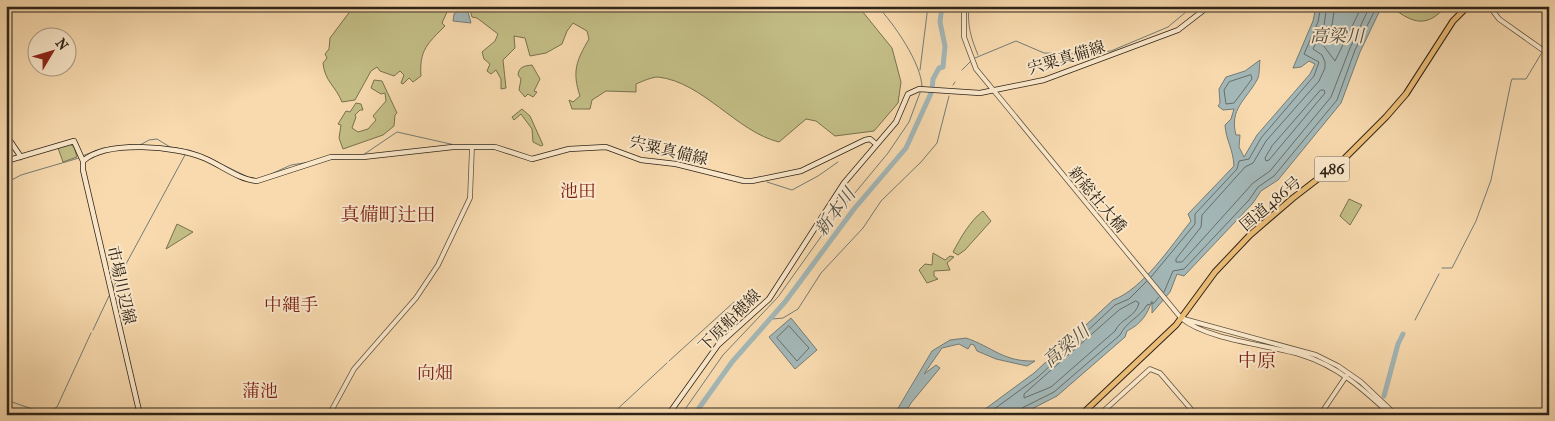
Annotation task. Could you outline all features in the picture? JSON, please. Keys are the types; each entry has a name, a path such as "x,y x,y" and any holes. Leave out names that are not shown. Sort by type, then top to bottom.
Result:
{"highway":[{"name":"国道486号","path":"1081,415 1182,318 1215,272 1250,235 1293,198 1345,158 1397,105 1453,21 1467,6"}],"main road":[{"name":"宍粟真備線","path":"83,161 95,154 114,149 175,150 197,155 248,180 257,181 331,157 370,156 445,147 495,147 532,159 569,149 606,147 641,160 683,166 748,181 801,171 865,140 870,139 876,144 896,122 907,95 911,91 919,89 973,93 1044,80 1178,30 1209,6"},
{"path":"1549,48 1546,53 1549,69"},
{"path":"6,135 21,157"},
{"path":"6,161 74,141 83,161"},
{"name":"下原船穂線","path":"668,415 718,345 769,299 844,183 876,144"},
{"name":"市場川辺線","path":"83,161 82,170 140,415"}],"street":[{"name":"新総社大橋","path":"964,6 962,22 968,54 976,69 1182,318"},
{"path":"1489,7 1496,15 1546,53"},
{"path":"329,415 352,372 416,298 438,265 470,198 472,147"},
{"path":"1182,318 1190,323 1240,338 1312,354 1347,374 1396,415"},
{"path":"1099,415 1150,370 1160,374 1196,415"},
{"path":"1320,415 1347,374"},
{"path":"1347,374 1391,415"}],"shaded area":[{"path":"354,6 444,6 447,12 442,23 445,26 434,37 423,53 421,76 413,82 409,78 403,84 401,83 404,75 400,71 394,76 380,71 377,67 371,71 355,100 342,102 326,75 323,63 327,58 325,54 329,49 330,38"},
{"path":"469,6 858,6 892,48 901,82 898,103 874,131 835,136 816,121 806,119 779,142 764,137 749,128 690,88 658,77 636,84 636,92 606,91 592,100 590,109 572,109 569,100 573,102 580,96 576,73 578,60 589,39 587,31 573,23 567,31 562,44 546,53 530,56 525,38 514,36 515,48 503,60 506,88 501,89 501,79 496,70 491,74 487,71 490,64 484,59 482,52 495,41 498,34 477,18 472,17"},
{"path":"1390,6 1446,6 1439,14 1432,18 1418,21 1405,16"},
{"path":"532,65 540,79 534,91 537,92 533,97 528,94 525,97 519,90 521,79 518,75 523,67"},
{"path":"374,80 382,81 397,113 394,126 383,135 343,149 339,138 341,125 338,124 346,111 350,112 356,103 361,104 363,110 360,110 355,115 352,128 358,132 368,129 376,120 373,116 386,101 385,93 381,94 371,88"},
{"path":"522,109 530,116 543,145 541,146 533,142 532,129 521,114 514,120 512,117"},
{"path":"70,144 74,147 77,157 63,162 58,148"},
{"path":"1349,199 1362,205 1350,225 1340,216"},
{"path":"983,211 991,221 965,250 958,255 953,252 970,224"},
{"path":"177,224 193,232 166,249"},
{"path":"933,253 945,260 950,256 954,257 947,263 950,270 934,271 934,276 938,279 927,283 919,270 925,264 932,265"}],"water":[{"name":"高梁川","path":"1316,6 1382,6 1360,52 1341,103 1278,180 1261,191 1253,203 1184,276 1177,274 1170,292 1152,313 1152,301 1143,319 1127,331 1125,337 1057,396 1020,415 977,415 1034,373 1113,300 1135,287 1156,266 1191,221 1188,214 1234,166 1225,125 1231,119 1234,109 1223,110 1218,106 1220,103 1219,89 1226,77 1245,71 1260,60 1258,78 1240,105 1235,118 1236,135 1240,135 1239,147 1244,157 1257,135 1310,74 1315,64 1309,61 1301,67 1293,68 1313,21"},
{"path":"459,11 468,12 471,23 453,21 454,14"},
{"path":"791,318 817,350 795,369 769,337"},
{"name":"高梁川","path":"966,338 1006,357 1024,361 1035,361 1027,366 996,359 977,351 974,345 971,344 968,349 959,344 942,348 924,374 936,365 940,368 911,403 904,415 894,415 932,351 950,340"}],"waterway":[{"path":"877,6 906,44 917,67 922,87"},
{"path":"920,70 928,6"},
{"name":"新本川","path":"694,415 732,362 785,302 854,209 906,148 932,91 933,79 939,68 943,67 945,46 940,22 942,6"},
{"path":"969,6 970,31 978,55"},
{"path":"975,58 1016,41 1044,53 1082,54 1111,51 1168,27 1193,6"},
{"path":"1442,268 1452,268 1476,221 1491,180 1512,79 1526,79 1541,54"},
{"path":"962,70 971,61"},
{"path":"681,415 723,355 778,297 835,217 888,153 909,122 921,90"},
{"path":"772,319 783,318 798,309 821,273 863,228 881,201 921,162 937,143 949,96"},
{"path":"363,155 397,132 455,145"},
{"path":"140,145 149,140 157,139 170,147 189,150 207,157 248,177"},
{"path":"82,156 103,148 131,145"},
{"path":"113,288 185,155"},
{"path":"333,155 354,155"},
{"path":"6,183 21,175 79,158"},
{"path":"271,174 291,165 310,162"},
{"path":"767,182 792,190 818,176 838,162"},
{"path":"714,171 730,175"},
{"path":"1415,320 1439,274"},
{"path":"93,330 109,296"},
{"path":"669,361 734,302"},
{"path":"47,413 57,407 91,333"},
{"path":"1384,396 1398,344 1403,334"},
{"path":"611,415 667,363"},
{"path":"6,400 50,415"}],"railway":[{"path":"1544,415 1549,412"}],"district":[{"name":"池田","path":"578,191"},
{"name":"真備町辻田","path":"388,214"},
{"name":"中縄手","path":"291,305"},
{"name":"中原","path":"1257,360"},
{"name":"向畑","path":"435,373"},
{"name":"蒲池","path":"260,391"}]}
